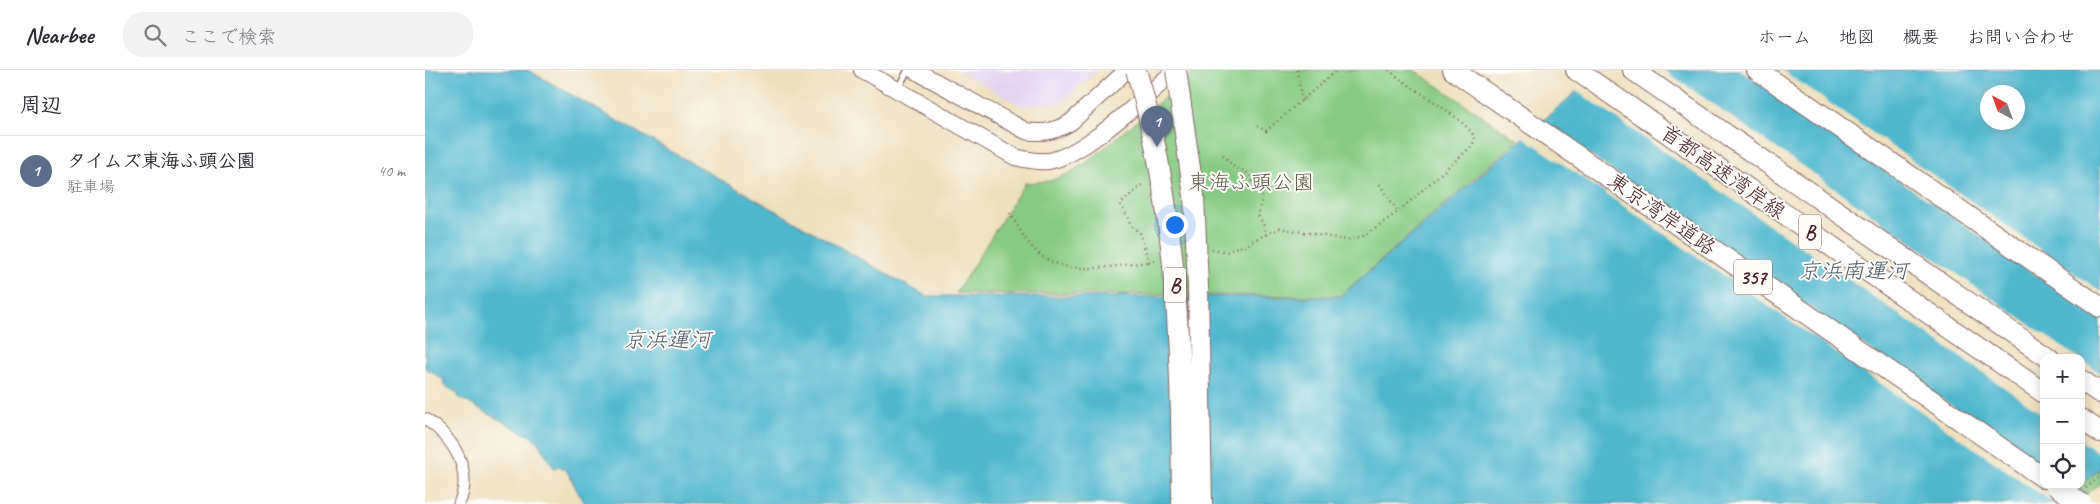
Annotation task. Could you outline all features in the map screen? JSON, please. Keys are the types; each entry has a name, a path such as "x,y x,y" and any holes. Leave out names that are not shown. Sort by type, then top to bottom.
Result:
{"highway":[{"name":"B","path":"1136,70 1154,138 1166,197 1176,288 1180,378 1181,504"},
{"name":"B","path":"1176,70 1194,196 1198,286 1201,504"},
{"name":"首都高速湾岸線","path":"1576,70 2040,390"},
{"name":"首都高速湾岸線","path":"1633,70 2043,354"},
{"path":"1757,70 2100,307"},
{"name":"東京湾岸道路","path":"1458,73 2040,475"},
{"path":"2085,383 2100,393"},
{"path":"2085,422 2100,432"},
{"path":"2061,489 2082,504"}],"street":[{"path":"862,70 1015,157 1040,162 1077,151 1176,70"},
{"path":"914,70 1026,131 1039,133 1060,128 1071,122 1127,70"},
{"path":"425,418 445,434 457,450 462,463 463,476 462,497 459,504"}],"lane":[{"path":"897,90 908,70"}],"path":[{"path":"1297,70 1302,101"},
{"path":"1257,126 1266,131 1337,70"},
{"path":"1211,249 1228,252 1239,246 1245,248 1265,234 1280,228 1347,240 1363,236 1398,212 1471,146 1475,140 1473,132 1442,107 1389,70"},
{"path":"1223,155 1235,168 1245,171 1263,194 1258,215 1264,226 1265,234"},
{"path":"1378,182 1398,212"},
{"path":"1142,185 1120,204 1129,219 1129,225 1139,233 1149,262"},
{"path":"1010,213 1021,233 1039,254 1059,266 1082,268 1158,260"}],"shaded area":[{"path":"957,70 1098,70 1061,103 1022,106"}],"green space":[{"name":"東海ふ頭公園","path":"1198,70 1414,70 1518,140 1340,296 956,293 1025,183 1050,181 1070,173 1090,160"},
{"path":"2100,469 2100,483 2076,504 2059,504 2077,489 2085,489 2085,482"}],"water":[{"path":"425,70 528,70 926,296 1340,297 1601,70 2100,70 2100,468 2085,481 2085,354 2040,354 2040,489 2076,489 2059,504 584,504 567,471 559,466 554,468 537,440 458,397 459,394 443,385 444,380 425,368"}],"pier":[{"path":"1598,70 1664,70 2072,354 2040,354 2040,412 1575,90"},
{"path":"1740,70 1782,70 2100,291 2100,319"},
{"path":"1539,120 2040,467 2040,489 2072,489 2076,492 2063,504 2055,504 1522,136"},
{"path":"2085,363 2100,373 2100,454 2085,444"}],"place":[{"name":"タイムズ東海ふ頭公園","path":"1157,147"}],"water label":[{"name":"京浜南運河","path":"1853,270"},
{"name":"京浜運河","path":"667,339"}]}
